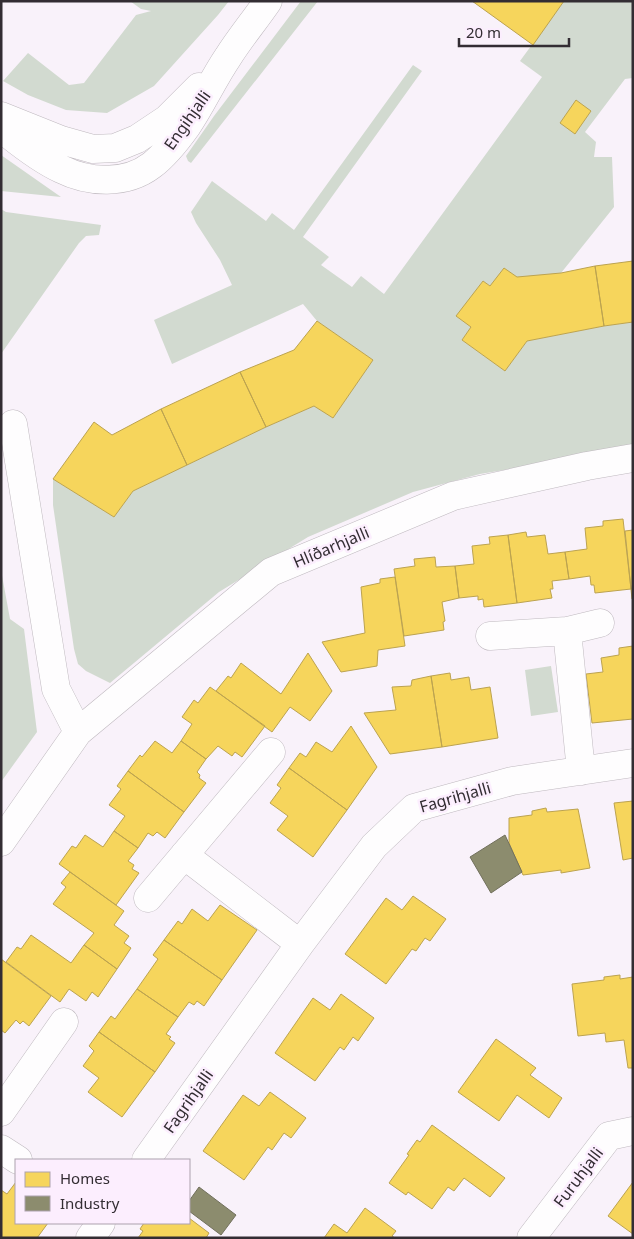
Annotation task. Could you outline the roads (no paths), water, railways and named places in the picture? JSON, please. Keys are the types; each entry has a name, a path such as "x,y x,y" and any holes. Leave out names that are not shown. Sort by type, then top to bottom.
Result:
{"street":[{"name":"Engihjalli","path":"1,128 61,170 84,177 108,180 130,177 151,166 168,150 188,125 228,57 268,1"},
{"name":"Engihjalli","path":"1,116 60,140 93,149 115,148 137,139 167,118 228,57"},
{"path":"14,424 56,689 78,732"},
{"name":"Hlíðarhjalli","path":"1,842 78,732 271,572 453,496 587,466 633,458"},
{"path":"490,636 567,631 600,623"},
{"path":"567,631 581,770"},
{"path":"148,898 272,752"},
{"name":"Fagrihjalli","path":"147,1159 300,944 374,846 414,808 512,781 633,763"},
{"path":"184,855 300,944"},
{"path":"1,1112 64,1022"},
{"name":"Furuhjalli","path":"531,1238 609,1136 633,1132"},
{"path":"1,1149 16,1159"},
{"path":"90,1238 100,1224"}]}
